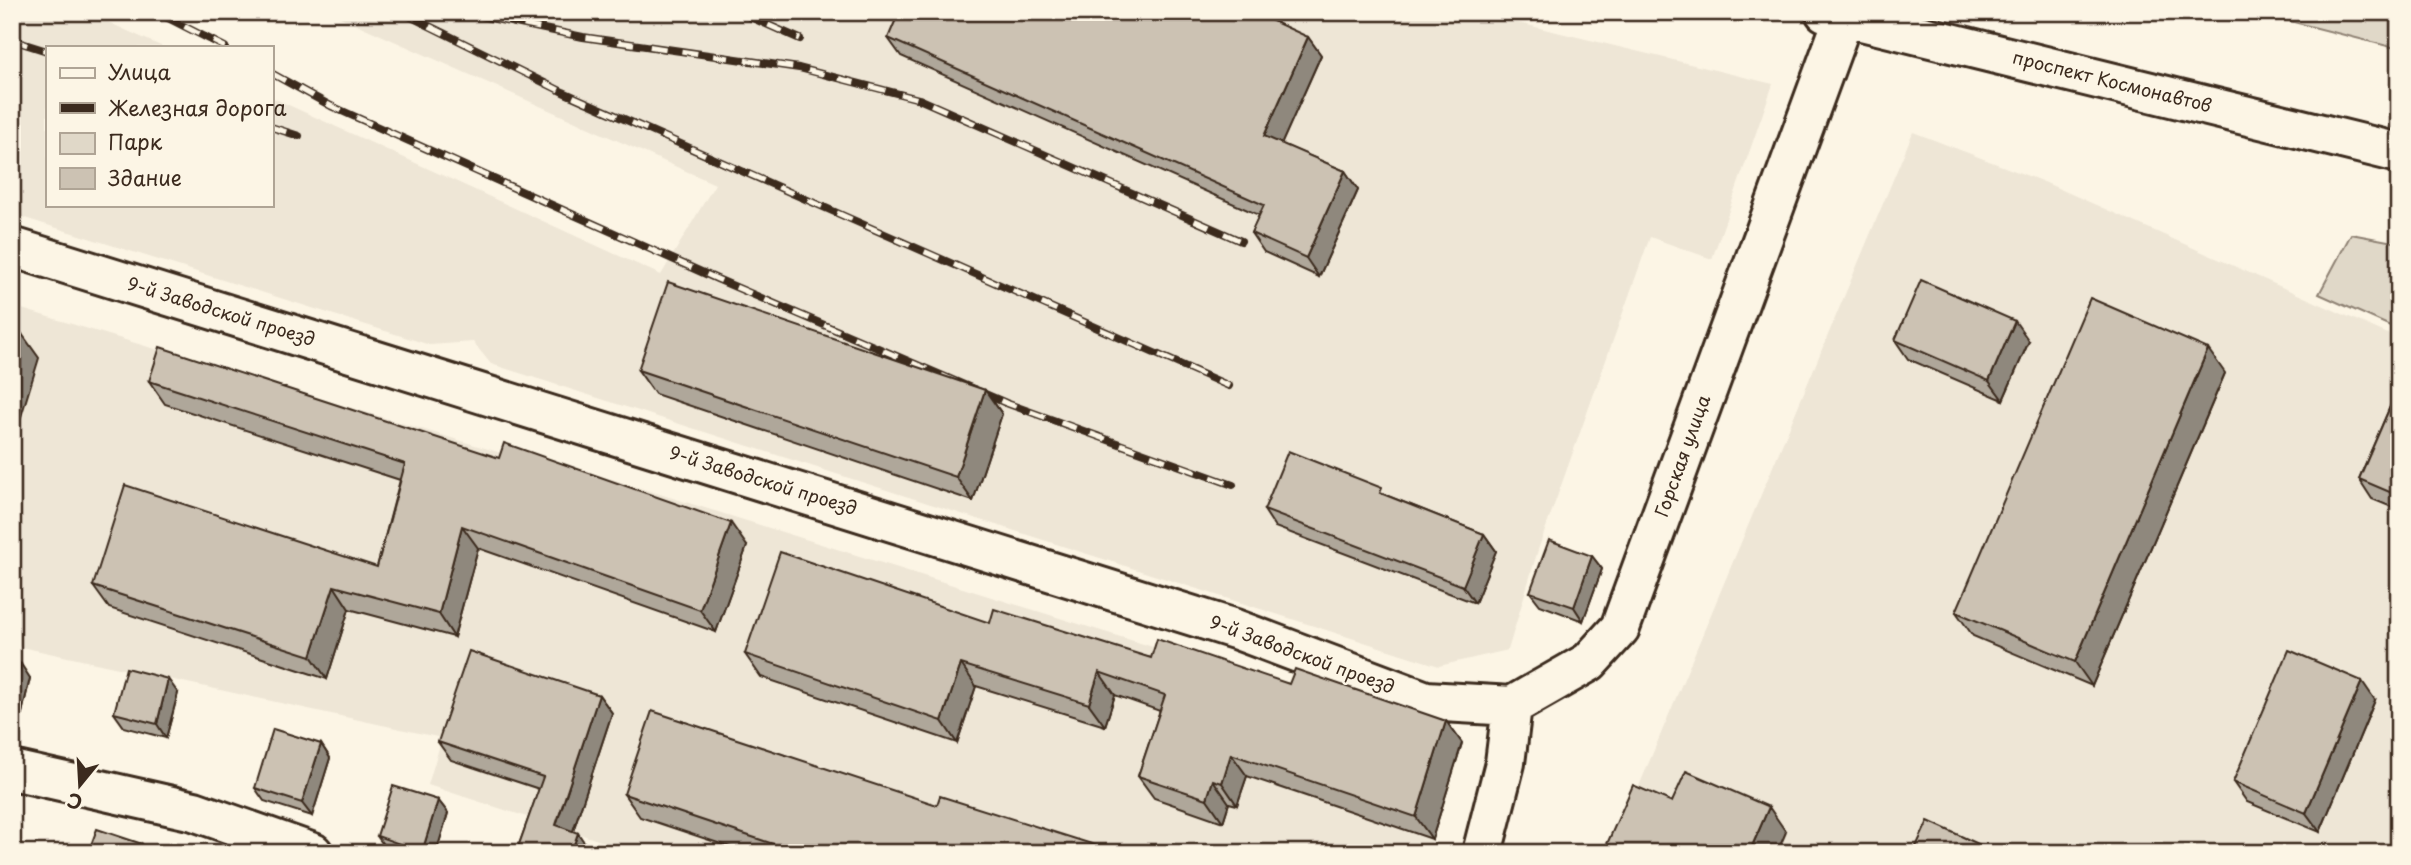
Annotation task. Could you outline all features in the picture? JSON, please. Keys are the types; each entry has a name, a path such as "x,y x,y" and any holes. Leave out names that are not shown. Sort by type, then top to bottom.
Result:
{"street":[{"name":"проспект Космонавтов","path":"1835,14 2399,153"},
{"name":"Горская улица","path":"1513,706 1589,662 1620,628 1835,14"},
{"name":"9-й Заводской проезд","path":"12,247 1235,629 1426,701 1513,706"},
{"path":"1482,853 1505,763 1513,706"},
{"path":"12,770 194,811 313,853"}],"shaded area":[{"path":"12,12 86,12 161,46 46,46 46,206 273,206 273,98 661,275 715,184 329,12 1473,12 1773,84 1712,259 1650,237 1538,550 1508,650 1439,666 491,364 473,342 430,345 12,214"},
{"path":"1913,132 2044,182 2399,339 2399,853 1611,853"},
{"path":"12,306 531,462 534,455 1462,743 1428,853 638,853 428,785 442,738 12,645"}],"green space":[{"path":"2164,12 2399,12 2399,49 2266,15"},
{"path":"2351,234 2399,243 2399,330 2319,294"}],"building":[{"path":"899,12 1253,12 1308,37 1264,136 1345,171 1306,258 1251,233 1264,205 888,38"},
{"path":"1921,280 2015,321 1989,381 1895,340"},
{"path":"668,282 985,390 956,477 638,370"},
{"path":"2090,298 2208,349 2075,662 1956,612"},
{"path":"12,331 22,334 12,365"},
{"path":"160,347 499,458 504,443 731,523 700,610 462,526 439,614 334,586 311,656 93,586 125,485 377,567 405,464 149,381"},
{"path":"2399,386 2399,496 2359,479"},
{"path":"1288,451 1382,488 1380,493 1484,534 1463,586 1264,510"},
{"path":"1549,540 1592,556 1574,607 1530,592"},
{"path":"780,552 990,623 994,609 1151,658 1157,639 1289,684 1295,669 1446,721 1416,817 1231,754 1222,783 1213,780 1207,799 1138,776 1165,695 1099,672 1089,704 961,664 942,721 745,654"},
{"path":"2289,650 2362,681 2306,813 2233,782"},
{"path":"469,651 599,695 556,825 578,833 571,853 516,853 543,777 438,742"},
{"path":"12,662 21,664 12,699"},
{"path":"126,668 168,679 157,724 114,713"},
{"path":"652,711 937,805 940,796 1120,853 896,853 885,849 883,853 800,853 624,794"},
{"path":"273,729 321,744 302,803 255,788"},
{"path":"1686,771 1769,807 1749,853 1603,853 1633,785 1672,802"},
{"path":"393,786 438,800 422,852 377,836"},
{"path":"1928,821 1998,853 1913,853"},
{"path":"97,829 142,844 139,853 88,853"}],"railway":[{"path":"156,12 223,46"},
{"path":"401,12 563,92 1229,386"},
{"path":"461,12 583,37 799,68 919,99 1241,241"},
{"path":"739,12 800,39"},
{"path":"12,40 46,51"},
{"path":"273,74 331,106 717,279 1006,403 1233,485"},
{"path":"273,128 299,136"}]}
